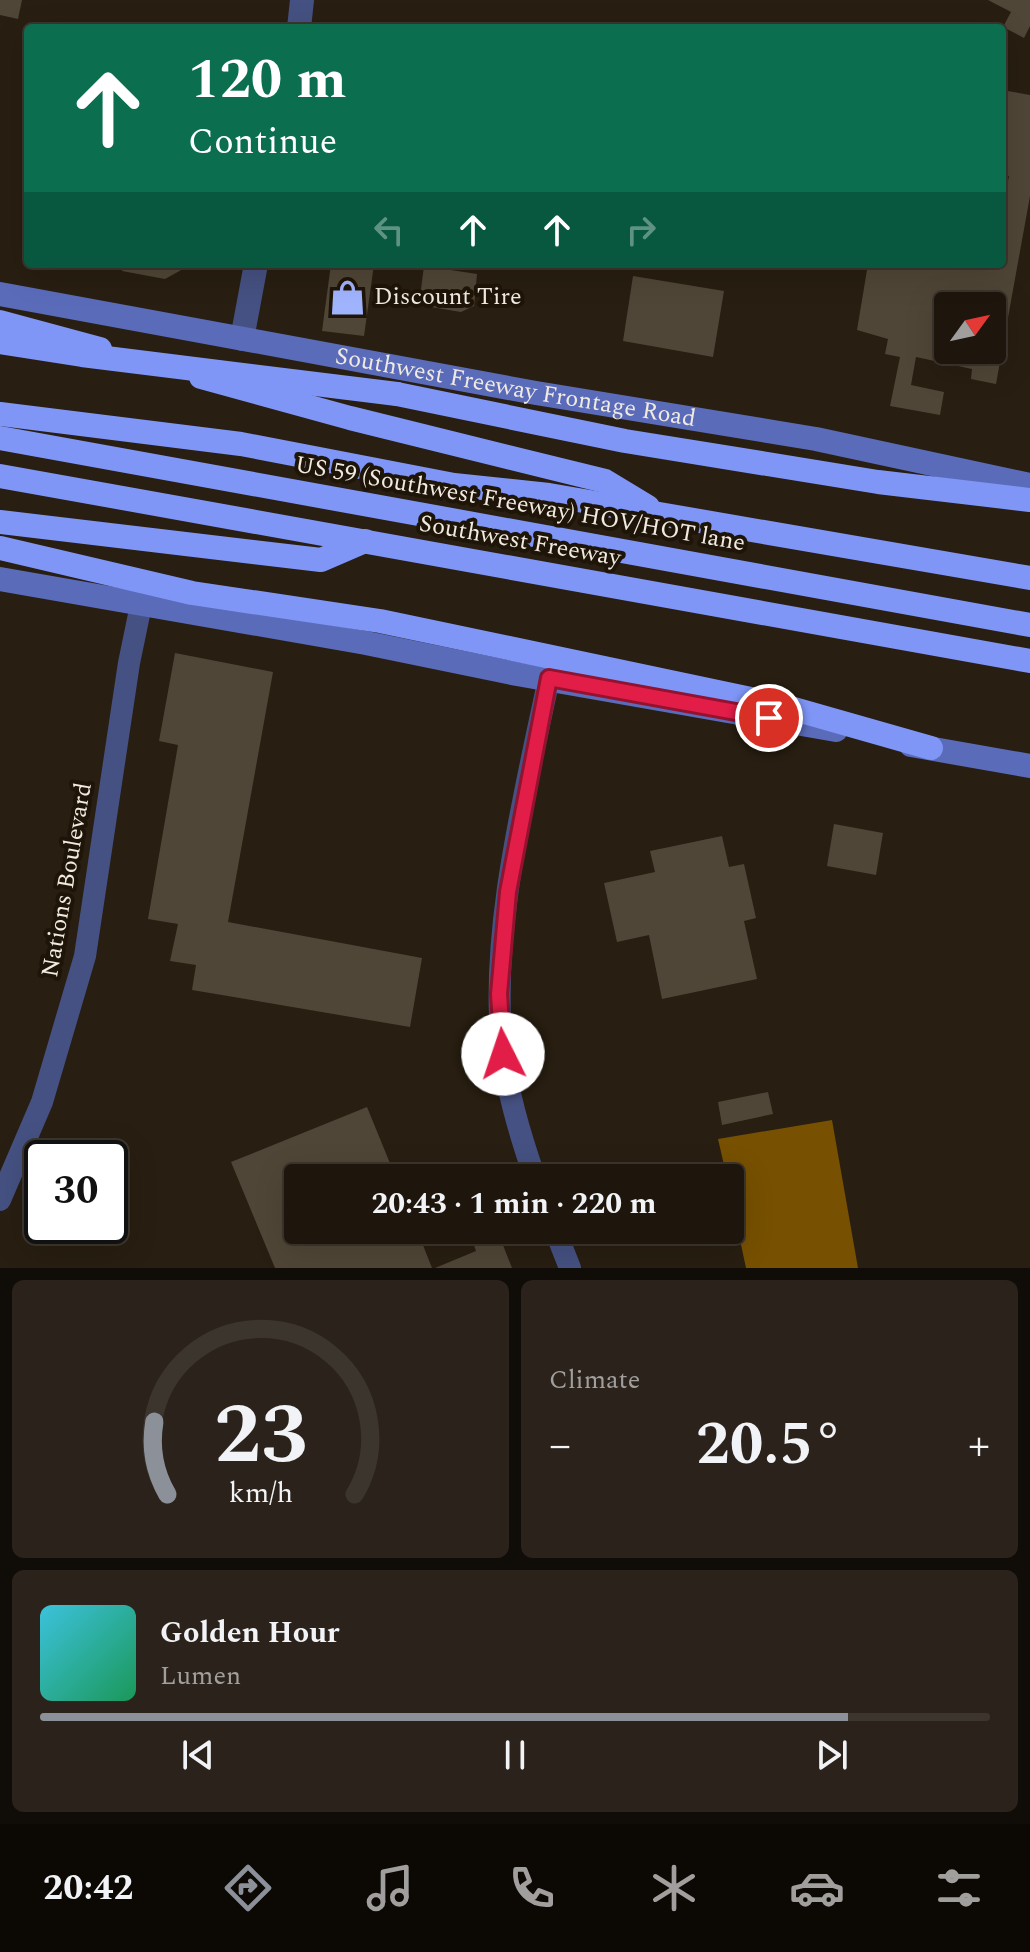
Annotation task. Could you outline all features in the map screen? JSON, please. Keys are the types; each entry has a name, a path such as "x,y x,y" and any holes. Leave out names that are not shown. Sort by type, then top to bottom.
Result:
{"highway":[{"path":"0,322 350,418 605,481 664,516"},
{"path":"0,342 397,394 625,441 878,482 1030,500"},
{"name":"Southwest Freeway","path":"0,414 241,444 454,485 549,495 1030,578"},
{"name":"US 59 (Southwest Freeway) HOV/HOT lane","path":"0,438 1030,625"},
{"name":"Southwest Freeway","path":"0,476 1030,661"},
{"path":"0,522 321,560 365,541"},
{"path":"6,549 192,593 380,621 780,705 931,748"}],"main road":[{"name":"Southwest Freeway Frontage Road","path":"0,294 536,393 816,439 1030,485"},
{"path":"0,579 366,643 1030,766"}],"street":[{"path":"299,24 302,0"},
{"path":"242,339 255,268"},
{"name":"Nations Boulevard","path":"0,1200 42,1102 85,956 129,663 141,605"},
{"path":"531,1164 514,1110 503,1054 499,994 508,892 549,678"},
{"path":"561,1244 570,1268"}],"shaded area":[{"path":"832,1120 858,1268 746,1268 741,1244 744,1244 744,1164 724,1164 718,1139"}],"building":[{"path":"0,0 22,0 18,19 0,15"},
{"path":"988,0 1030,0 1030,26 1024,38 1006,29 1005,24 1011,12"},
{"path":"1006,91 1030,95 1030,196 1006,329 1006,292 934,292 934,361 916,357 911,385 944,392 940,415 890,406 900,357 885,354 888,339 857,330 867,268 1006,268 1006,191 1009,176 1006,176"},
{"path":"122,268 185,268 165,279 122,271"},
{"name":"Discount Tire","path":"330,268 373,268 364,336 322,331"},
{"path":"424,268 477,274 474,306 461,312 419,305"},
{"path":"633,276 724,291 713,357 623,341"},
{"path":"949,364 1000,364 996,384 971,379 972,369"},
{"path":"175,653 273,672 228,922 422,958 410,1027 192,990 196,965 170,961 178,924 148,919 178,745 159,741"},
{"path":"834,824 883,833 876,875 827,866"},
{"path":"722,836 729,867 744,864 756,918 744,921 757,979 662,999 649,935 617,942 604,883 655,872 650,851"},
{"path":"768,1092 773,1114 722,1125 718,1102"},
{"path":"367,1107 390,1164 284,1164 284,1244 423,1244 432,1268 275,1268 231,1162"},
{"path":"503,1244 512,1268 435,1268 476,1251 474,1245"}],"place":[{"name":"Discount Tire","path":"348,297"}],"route":[{"path":"503,1054 499,994 508,892 549,678 769,718"}]}
